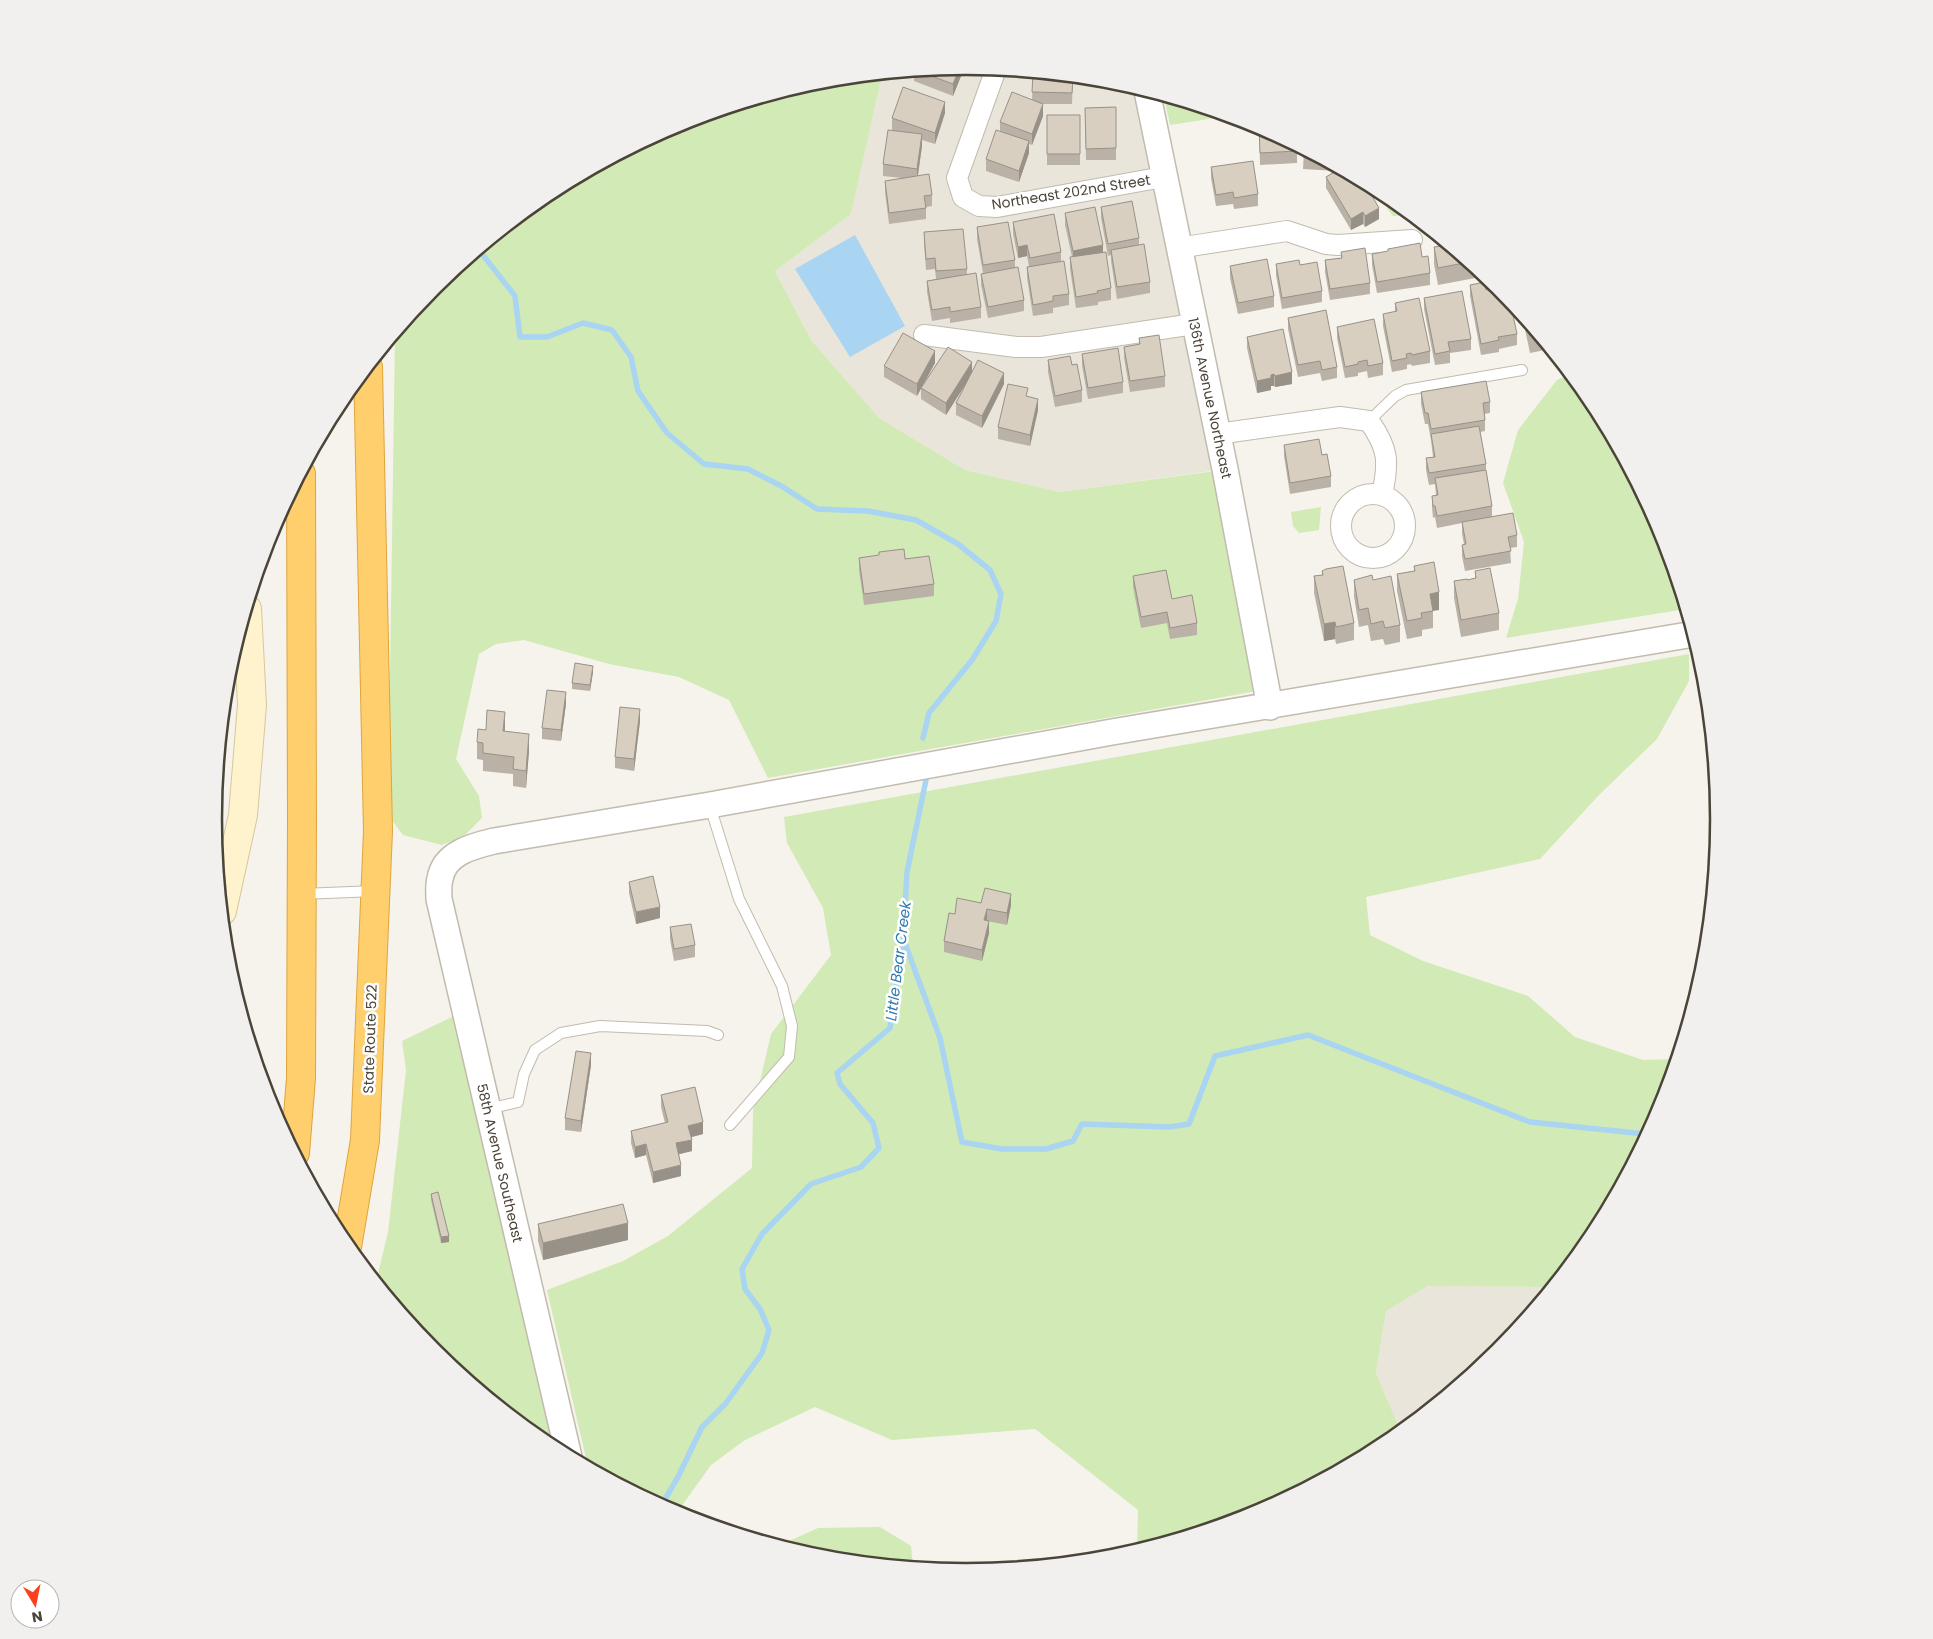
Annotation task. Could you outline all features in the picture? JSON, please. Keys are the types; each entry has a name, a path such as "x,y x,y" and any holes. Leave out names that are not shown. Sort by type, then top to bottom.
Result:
{"highway":[{"name":"State Route 522","path":"349,1236 365,1140 378,831 368,377"},
{"path":"296,1142 301,1078 301,486"}],"main road":[{"path":"226,893 243,815 252,705 248,624"}],"street":[{"name":"Northeast 202nd Street","path":"993,76 957,178 963,197 979,206 997,207 1163,177"},
{"name":"136th Avenue Northeast","path":"1147,97 1217,434 1270,707"},
{"path":"1178,248 1287,231 1326,244 1338,245 1412,240"},
{"path":"924,335 1016,347 1041,347 1194,324"},
{"path":"1217,434 1340,417 1369,421 1379,435 1385,450 1387,469 1382,495"},
{"path":"710,805 1080,738 1688,635"},
{"name":"58th Avenue Southeast","path":"566,1447 439,899 439,880 443,869 456,854 474,845 710,805"}],"lane":[{"path":"1369,421 1395,396 1406,390 1522,370"},
{"path":"710,805 739,899 782,986 792,1026 789,1057 730,1125"},
{"path":"302,894 376,891"},
{"path":"488,1109 518,1102 524,1074 536,1050 560,1033 600,1026 706,1031 718,1035"}],"shaded area":[{"path":"966,75 1015,77 1064,81 1148,98 1225,469 1060,492 965,470 879,418 811,340 775,271 851,214 881,80"},
{"path":"1428,1286 1545,1287 1493,1346 1457,1379 1398,1426 1376,1373 1386,1311"}],"green space":[{"path":"881,80 851,214 775,271 811,340 879,418 965,470 1060,492 1215,471 1257,691 768,778 729,700 679,677 609,664 524,640 496,644 479,654 456,759 479,796 482,818 464,836 442,845 403,835 388,815 395,343 440,293 513,229 553,200 594,175 637,152 682,132 774,100 821,89"},
{"path":"1165,102 1214,118 1170,125"},
{"path":"1381,201 1401,216 1393,216"},
{"path":"1565,377 1586,406 1611,447 1634,490 1654,535 1681,610 1506,638 1518,599 1524,542 1503,483 1518,430 1557,380"},
{"path":"1321,507 1319,530 1299,533 1293,526 1291,512"},
{"path":"1689,654 1689,681 1657,739 1599,795 1540,859 1366,897 1370,935 1423,961 1528,996 1575,1037 1643,1060 1671,1059 1634,1149 1586,1233 1545,1287 1428,1286 1386,1311 1376,1373 1398,1426 1380,1439 1296,1487 1251,1507 1206,1524 1137,1544 1138,1510 1035,1429 892,1440 815,1407 745,1440 711,1465 681,1507 637,1487 586,1459 547,1290 623,1261 668,1236 752,1168 753,1111 771,1034 831,955 823,908 787,843 784,817"},
{"path":"454,1016 556,1441 513,1410 440,1346 378,1275 388,1232 406,1070 402,1041"},
{"path":"880,1527 911,1546 912,1562 869,1558 787,1542 818,1528"}],"water":[{"path":"855,235 905,326 850,357 795,269"}],"building":[{"path":"957,75 953,84 933,76"},
{"path":"1033,78 1073,82 1072,93 1032,92"},
{"path":"903,87 945,102 935,133 892,118"},
{"path":"1012,92 1043,104 1032,134 1000,122"},
{"path":"1116,107 1116,148 1086,149 1085,108"},
{"path":"1047,115 1080,115 1080,154 1047,154"},
{"path":"888,130 922,134 917,169 883,164"},
{"path":"996,130 1029,141 1019,171 986,159"},
{"path":"1259,136 1294,151 1260,153"},
{"path":"1253,161 1258,194 1234,198 1233,192 1216,195 1211,167"},
{"path":"1334,172 1339,175 1371,195 1379,208 1365,216 1363,212 1351,219 1326,177"},
{"path":"929,174 932,195 924,196 926,208 889,213 885,181"},
{"path":"1132,201 1139,238 1108,244 1101,207"},
{"path":"1095,207 1103,245 1073,251 1065,213"},
{"path":"1054,214 1061,252 1030,258 1027,245 1018,247 1013,222"},
{"path":"1008,222 1015,260 983,265 977,227"},
{"path":"963,229 967,269 936,271 935,258 926,259 924,232"},
{"path":"1420,243 1422,257 1428,256 1430,273 1377,282 1372,254"},
{"path":"1144,244 1150,282 1117,287 1111,250"},
{"path":"1440,246 1461,264 1438,268 1434,247"},
{"path":"1365,248 1370,283 1330,289 1325,260 1342,258 1341,252"},
{"path":"1106,252 1111,288 1097,291 1098,293 1076,297 1070,257"},
{"path":"1267,259 1274,296 1238,303 1230,266"},
{"path":"1299,260 1300,265 1317,262 1322,291 1282,298 1276,264"},
{"path":"1064,261 1069,294 1053,296 1053,301 1033,305 1027,267"},
{"path":"1018,267 1024,300 988,307 981,274"},
{"path":"976,273 981,307 950,312 950,307 932,310 927,281"},
{"path":"1482,283 1486,286 1486,290 1489,289 1493,293 1513,315 1517,334 1498,337 1499,340 1481,344 1470,285"},
{"path":"1462,291 1471,339 1448,342 1450,351 1435,354 1424,298"},
{"path":"1419,298 1430,351 1412,355 1411,353 1406,354 1407,358 1392,361 1383,314 1397,311 1395,303"},
{"path":"1326,310 1337,367 1322,370 1320,361 1298,365 1288,318"},
{"path":"1374,319 1383,363 1368,366 1367,360 1345,367 1337,327"},
{"path":"1283,329 1292,372 1275,376 1274,374 1271,375 1271,378 1257,381 1247,337"},
{"path":"903,333 935,351 917,384 884,366"},
{"path":"1159,335 1165,376 1130,381 1124,347 1140,344 1139,338"},
{"path":"948,347 972,362 946,403 921,388"},
{"path":"1118,348 1123,382 1088,388 1082,354"},
{"path":"1070,356 1072,365 1077,364 1082,390 1055,396 1048,360"},
{"path":"978,360 1004,373 982,416 956,403"},
{"path":"1486,381 1490,402 1483,403 1485,420 1431,429 1428,413 1425,413 1421,392"},
{"path":"1008,384 1028,388 1026,396 1038,399 1030,435 998,427"},
{"path":"1479,426 1486,464 1429,473 1426,458 1435,457 1431,434"},
{"path":"1319,439 1322,455 1327,454 1331,476 1290,483 1284,445"},
{"path":"1486,470 1492,506 1437,516 1432,496 1438,495 1435,478"},
{"path":"1513,513 1517,535 1508,537 1511,551 1465,559 1462,545 1466,544 1462,522"},
{"path":"904,549 905,559 929,556 934,584 864,594 859,558 879,555 879,552"},
{"path":"1434,562 1439,592 1430,594 1433,611 1421,613 1422,618 1407,621 1397,574 1415,571 1414,566"},
{"path":"1343,566 1354,623 1336,627 1335,622 1324,624 1314,576 1323,575 1322,571 1326,569"},
{"path":"1490,568 1499,613 1461,620 1454,581 1476,578 1475,571"},
{"path":"1166,570 1172,599 1192,595 1197,623 1170,628 1167,612 1141,617 1133,576"},
{"path":"1372,575 1373,580 1391,576 1400,625 1385,628 1383,621 1371,624 1368,608 1359,610 1354,580"},
{"path":"575,663 593,666 590,685 572,683"},
{"path":"547,690 566,692 561,730 542,728"},
{"path":"620,707 640,709 634,759 615,757"},
{"path":"487,710 505,712 503,731 529,734 526,771 513,769 514,757 483,753 483,743 477,742 478,729 486,730"},
{"path":"653,876 660,907 636,912 629,882"},
{"path":"985,888 1011,894 1007,913 987,909 984,920 989,921 982,950 944,941 949,913 955,914 957,898 981,903"},
{"path":"691,924 695,945 674,949 670,927"},
{"path":"576,1051 591,1053 581,1121 565,1118"},
{"path":"695,1087 703,1122 688,1126 692,1140 676,1143 681,1165 653,1172 646,1144 635,1147 631,1131 668,1122 661,1095"},
{"path":"438,1192 449,1236 441,1237 431,1194"},
{"path":"623,1204 628,1223 543,1243 538,1224"}],"waterway":[{"name":"Little Bear Creek","path":"483,255 515,296 520,337 547,337 583,323 612,330 631,357 638,391 667,433 704,464 748,469 783,487 817,509 868,511 916,520 958,544 990,570 1001,594 996,621 972,660 929,713 923,738"},
{"name":"Little Bear Creek","path":"665,1499 702,1427 726,1403 762,1353 769,1330 760,1309 745,1289 742,1269 762,1234 811,1184 861,1167 879,1148 873,1123 840,1084 837,1073 890,1028 903,938 907,872 926,780"},
{"path":"903,938 940,1038 962,1142 1002,1149 1046,1149 1073,1141 1082,1124 1169,1127 1189,1124 1215,1056 1308,1035 1530,1122 1641,1134"}]}
